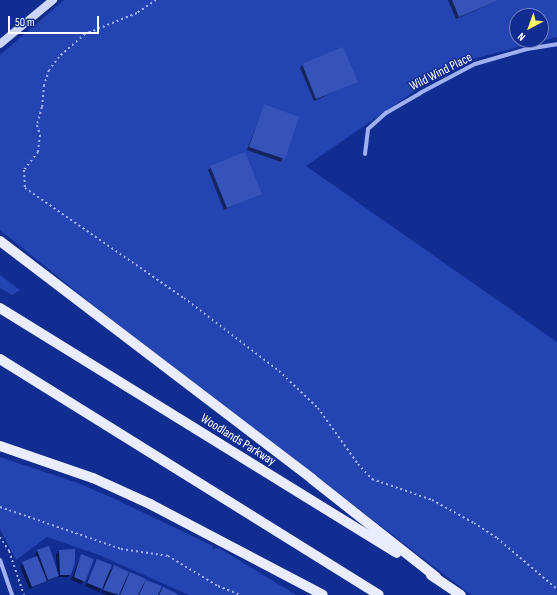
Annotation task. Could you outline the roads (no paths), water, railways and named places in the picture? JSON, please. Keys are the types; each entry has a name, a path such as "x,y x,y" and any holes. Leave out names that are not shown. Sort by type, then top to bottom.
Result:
{"main road":[{"path":"0,44 53,0"},
{"path":"0,241 312,479 436,578"},
{"name":"Woodlands Parkway","path":"0,308 436,578 461,595"},
{"path":"0,359 379,595"},
{"path":"0,446 93,478 150,504 315,592 324,595"}],"street":[{"name":"Wild Wind Place","path":"365,154 368,129 386,113 420,93 474,64 527,49 557,44"},
{"path":"0,560 12,595"}]}
